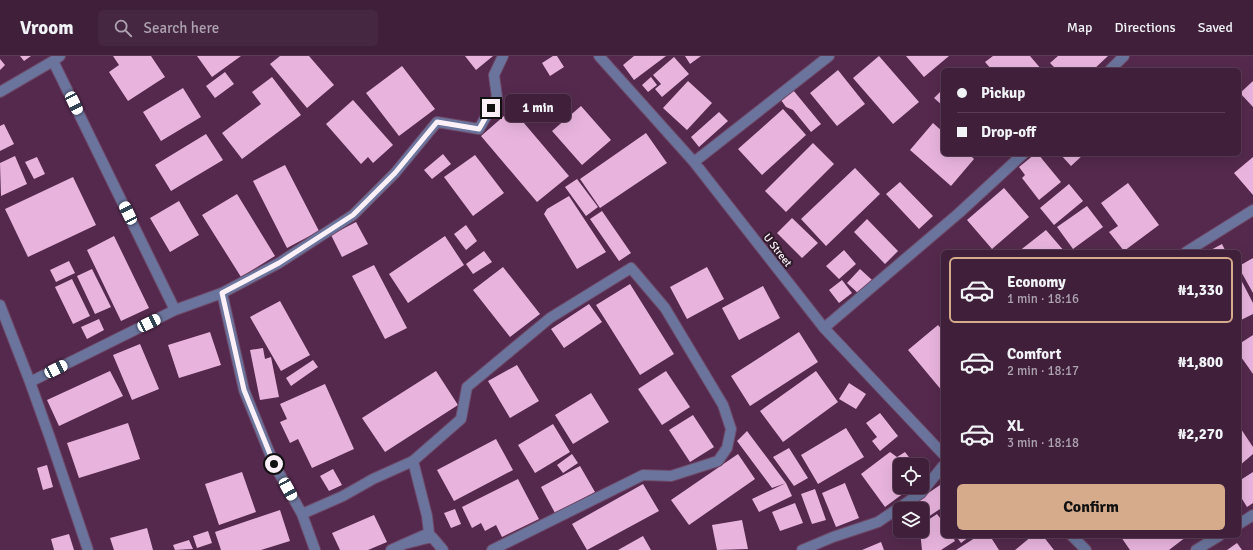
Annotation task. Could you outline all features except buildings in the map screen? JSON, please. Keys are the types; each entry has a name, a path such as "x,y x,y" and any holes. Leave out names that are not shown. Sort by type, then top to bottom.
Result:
{"street":[{"path":"30,382 176,310 222,293 279,263 353,215 395,173 437,122 479,129 497,97 494,75 503,56"},
{"name":"U Street","path":"599,56 694,162 824,328 941,452"},
{"path":"694,162 829,56"},
{"path":"1112,68 1124,56"},
{"path":"0,92 56,59 176,310"},
{"path":"824,328 959,213 1021,156"},
{"path":"1189,250 1253,210"},
{"path":"302,514 343,496 373,479 413,461 461,419 467,388 550,318 631,268 665,308 723,404 732,429 728,448 718,461 678,474 671,476 643,475 492,550"},
{"path":"222,293 244,390 274,464 302,514 315,550"},
{"path":"0,305 30,382 88,550"},
{"path":"391,550 429,533 427,516 413,461"},
{"path":"802,550 833,537 878,522 921,493 941,468"},
{"path":"1241,523 1253,516"},
{"path":"404,544 432,537 443,550"},
{"path":"1074,538 1086,550"},
{"path":"1196,550 1216,538"}],"route":[{"path":"274,464 244,390 222,293 279,263 353,215 395,173 437,122 479,129 491,108"}]}
